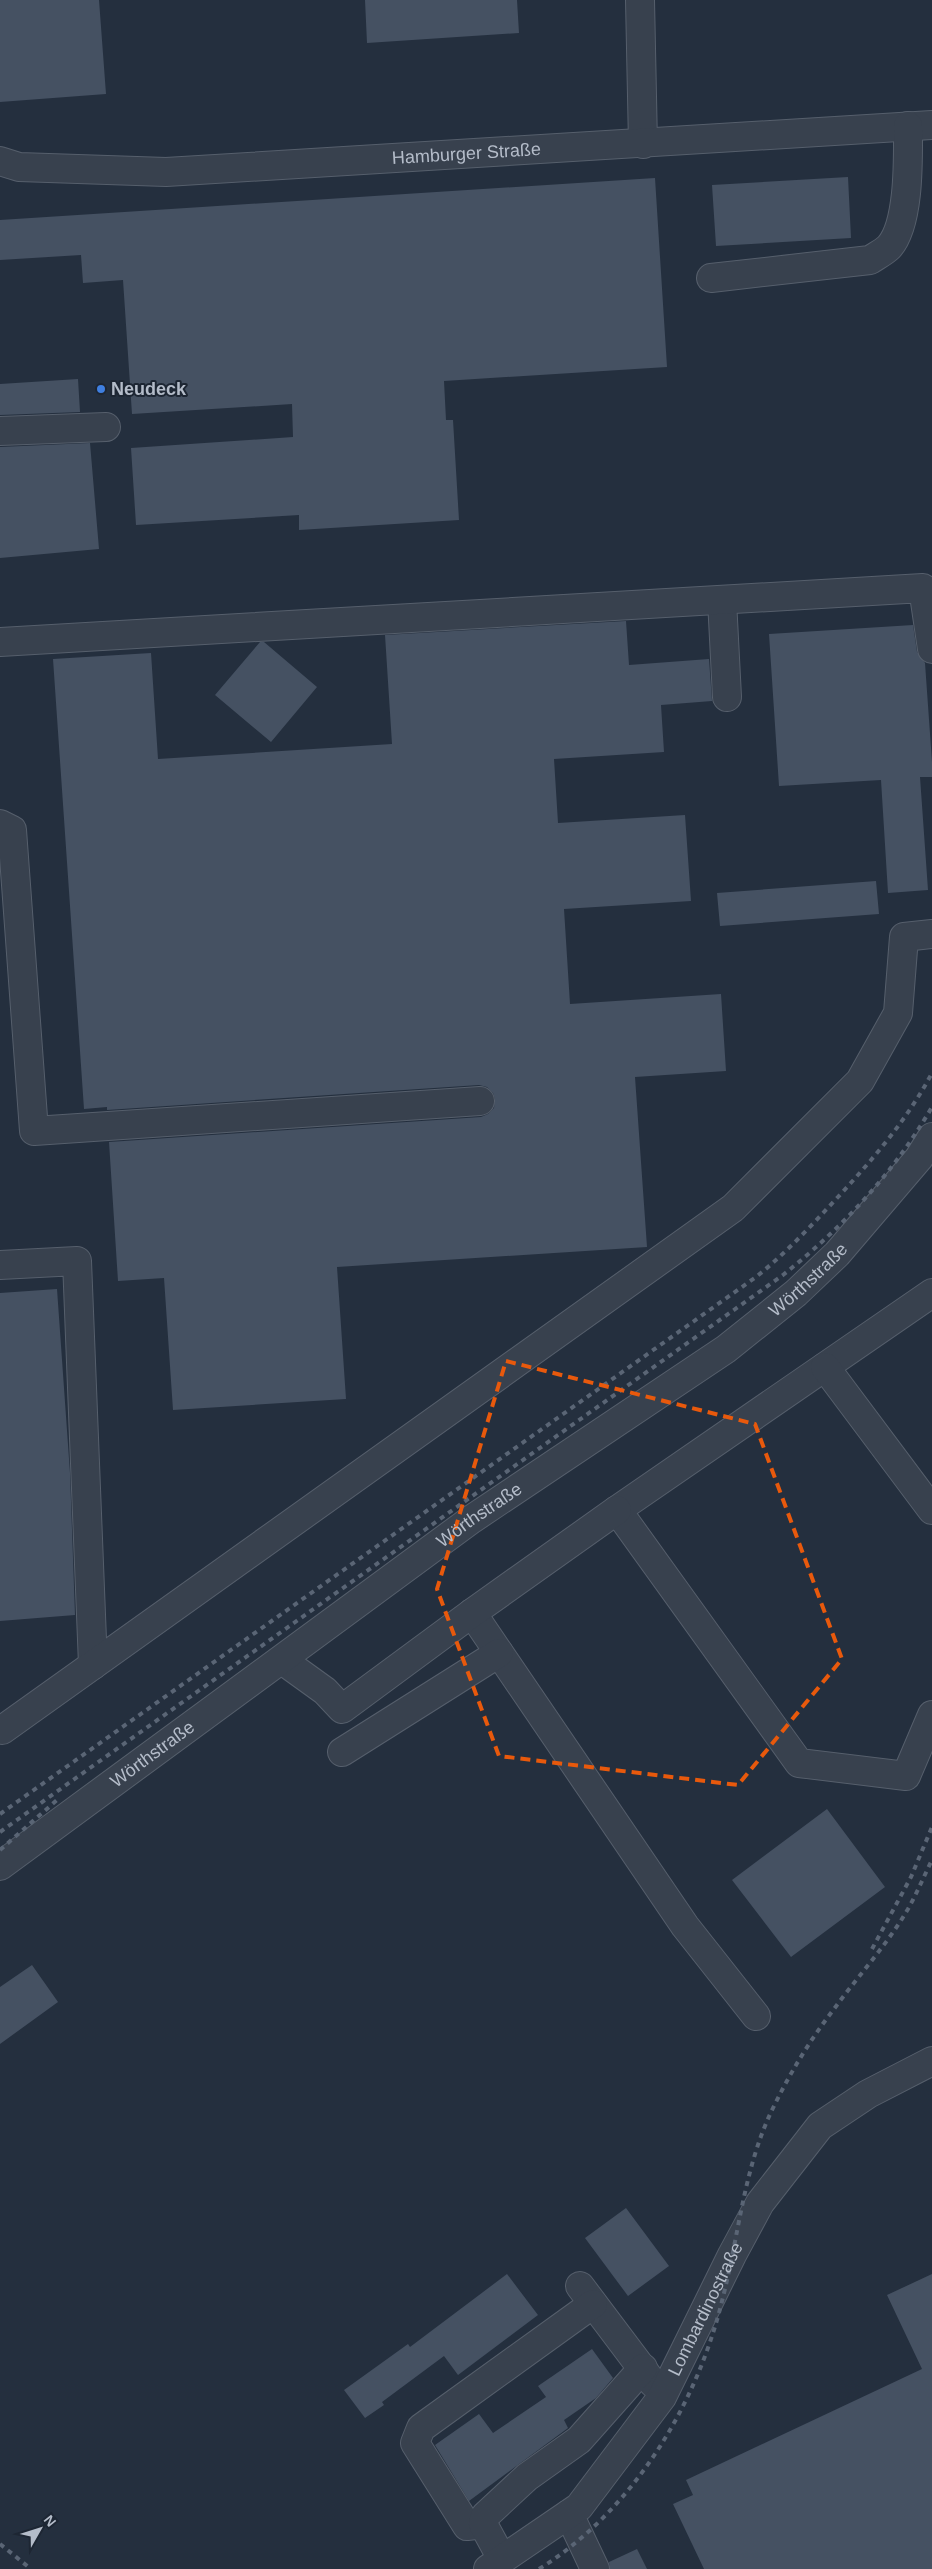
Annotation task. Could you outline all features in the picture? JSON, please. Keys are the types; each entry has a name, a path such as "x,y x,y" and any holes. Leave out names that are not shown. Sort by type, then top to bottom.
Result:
{"street":[{"path":"640,0 642,144"},
{"path":"711,278 870,260 889,247 900,226 920,126"},
{"name":"Hamburger Straße","path":"0,161 19,167 166,172 920,126"},
{"path":"0,431 106,427"},
{"path":"0,642 923,588 932,649"},
{"path":"722,600 727,697"},
{"path":"0,824 12,830 34,1132 480,1101"},
{"path":"2,1730 733,1208 860,1081 898,1013 904,937 932,934"},
{"name":"Wörthstraße","path":"0,1866 472,1519 726,1349 796,1294 837,1254 919,1158 932,1138"},
{"path":"0,1265 77,1261 93,1664"},
{"path":"342,1709 472,1613 617,1510 932,1293"},
{"path":"825,1367 932,1510"},
{"path":"617,1510 799,1763 906,1776 932,1715"},
{"path":"472,1613 685,1926 756,2016"},
{"path":"282,1660 325,1691 342,1709 342,1752 499,1653"},
{"name":"Lombardinostraße","path":"495,2564 579,2507 662,2398 732,2255 760,2203 820,2126 868,2094 932,2061"},
{"path":"483,2524 468,2526 415,2443 421,2428 586,2295 643,2368 662,2398"},
{"path":"495,2564 483,2524 485,2516 527,2477 579,2440 643,2368"},
{"path":"569,2514 595,2569"}],"highlighted area":[{"path":"506,1361 755,1424 842,1659 738,1785 499,1756 437,1589"}],"building":[{"path":"0,0 99,0 106,94 0,102"},
{"path":"365,0 517,0 519,33 367,43"},
{"path":"848,177 851,238 716,246 712,185"},
{"path":"655,178 667,367 444,381 446,420 453,420 459,520 299,530 299,515 136,525 131,448 293,437 292,404 132,414 123,280 83,283 81,255 0,260 0,220"},
{"path":"78,379 80,412 0,415 0,384"},
{"path":"90,443 99,549 0,558 0,447"},
{"path":"626,621 629,665 709,659 712,701 661,705 664,752 554,759 558,823 685,815 691,901 564,909 570,1004 721,994 726,1071 635,1077 647,1247 337,1267 346,1399 173,1410 164,1278 118,1281 109,1142 481,1117 488,1114 494,1108 495,1099 493,1093 487,1087 479,1085 107,1110 107,1107 84,1109 53,659 151,653 158,759 392,744 385,635"},
{"path":"913,625 917,652 925,663 932,762 932,777 920,777 928,890 888,893 881,780 779,786 769,634"},
{"path":"260,642 264,642 317,687 271,742 215,695"},
{"path":"876,881 879,914 720,926 717,893"},
{"path":"57,1289 70,1473 75,1615 0,1621 0,1293"},
{"path":"827,1809 885,1887 791,1957 732,1880"},
{"path":"32,1965 58,2002 0,2044 0,1987"},
{"path":"626,2208 669,2266 628,2296 585,2238"},
{"path":"507,2274 538,2315 458,2375 444,2356 382,2402 384,2405 365,2418 344,2390 408,2344 410,2347"},
{"path":"932,2274 932,2569 704,2569 673,2504 693,2495 686,2480 922,2369 887,2295"},
{"path":"592,2349 613,2378 596,2398 564,2420 568,2428 469,2501 435,2445 479,2414 493,2433 546,2397 538,2386"},
{"path":"637,2549 647,2569 610,2569 609,2562"}],"railway":[{"path":"0,1814 756,1277 798,1239 864,1168 912,1107 932,1073"},
{"path":"0,1832 783,1275 826,1238 884,1177 901,1155 932,1107"},
{"path":"0,1850 57,1800"},
{"path":"872,1949 911,1877 932,1827"},
{"path":"539,2569 573,2545 604,2517 632,2485 657,2451 679,2414 697,2376 712,2337 729,2273 743,2201 755,2154 773,2108 793,2069 817,2033 900,1922 932,1860"},
{"path":"0,2544 31,2569"}],"place":[{"name":"Neudeck","path":"101,389"}]}
